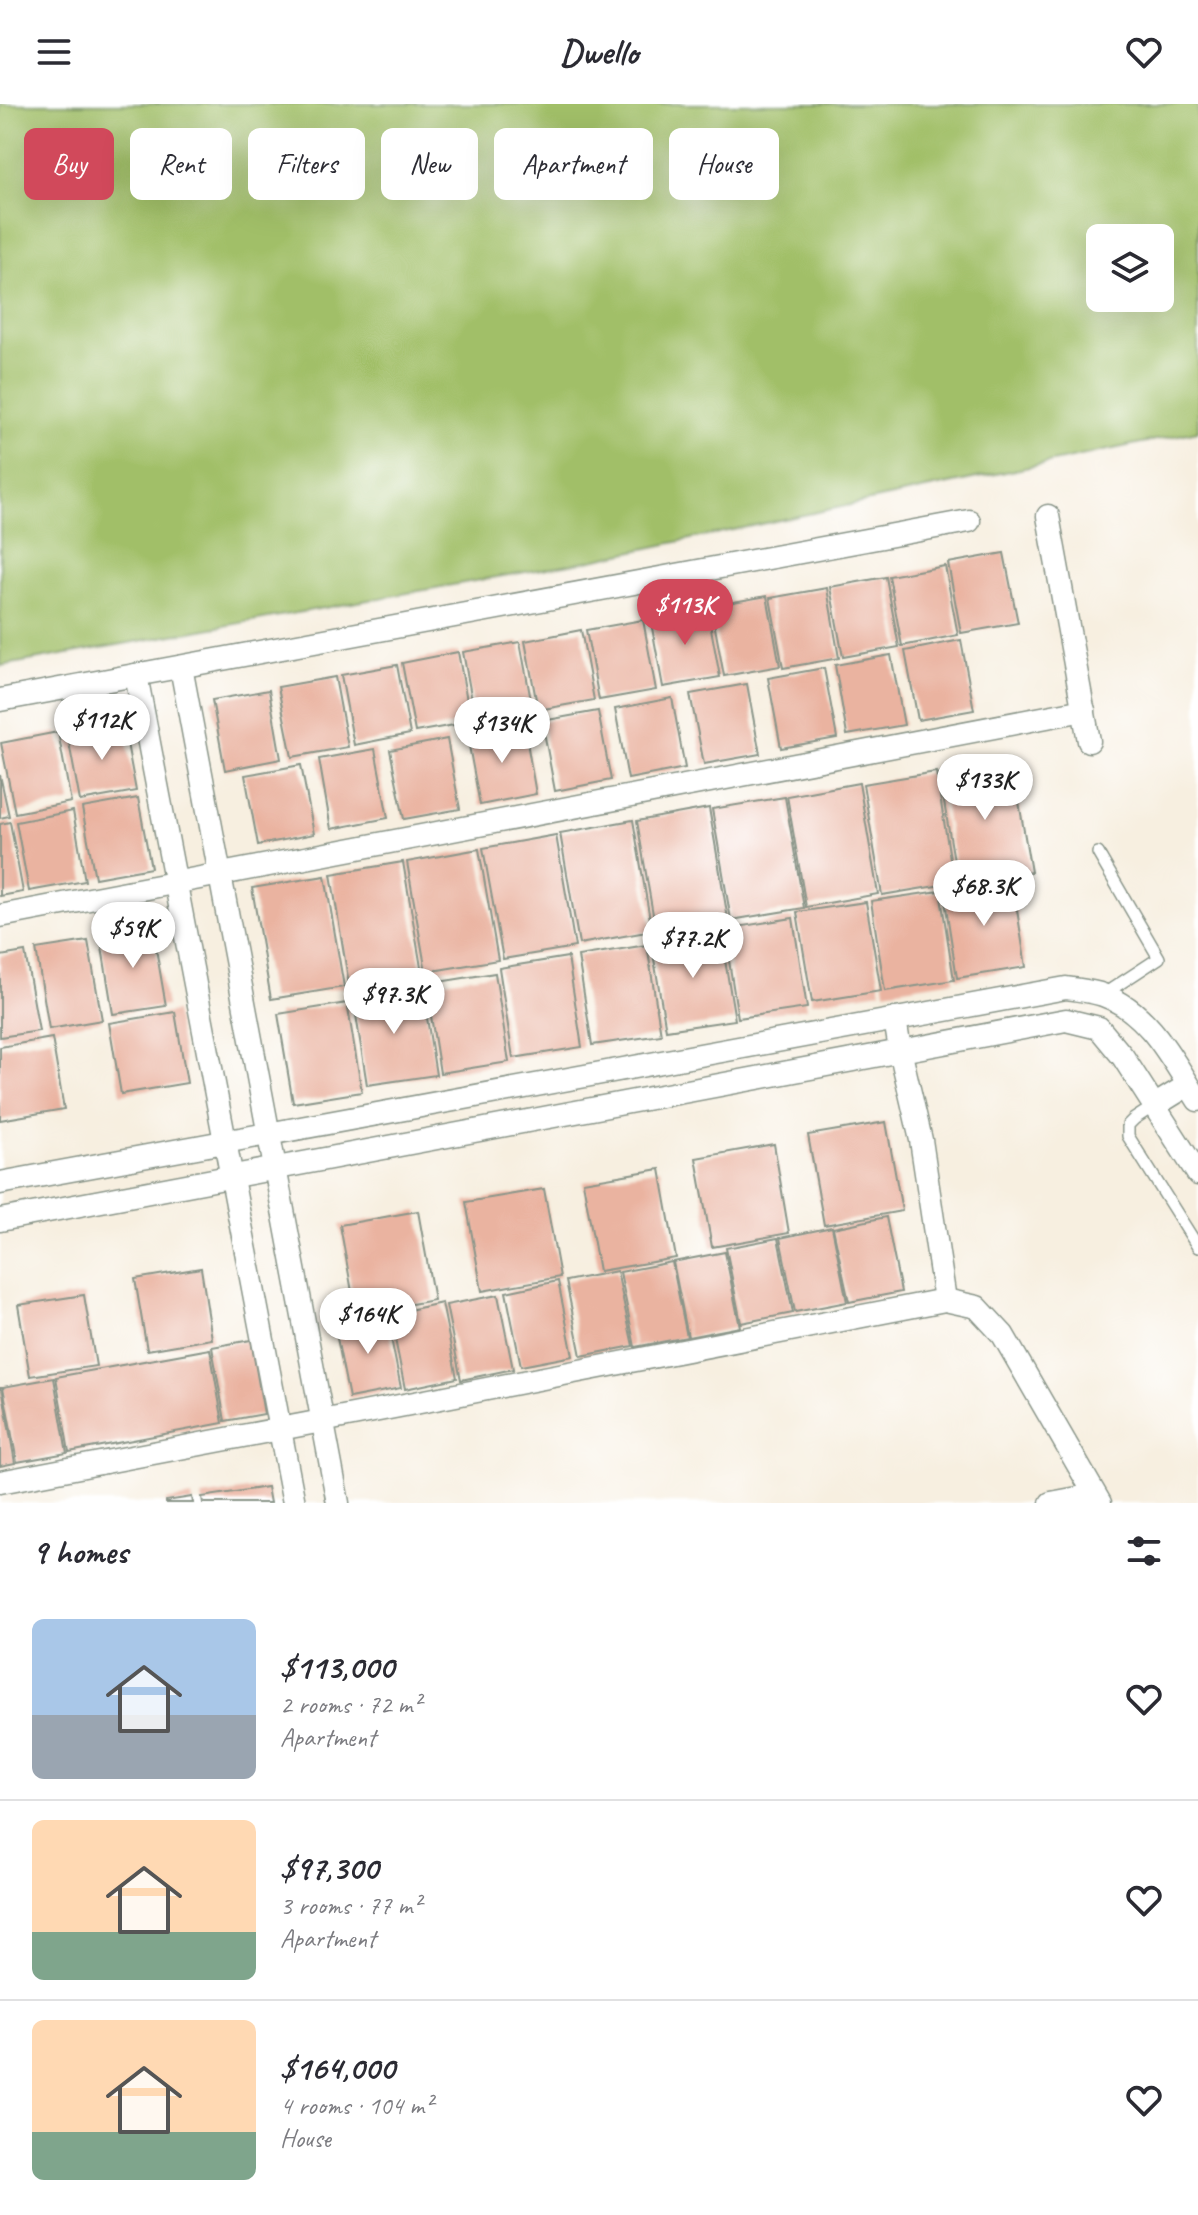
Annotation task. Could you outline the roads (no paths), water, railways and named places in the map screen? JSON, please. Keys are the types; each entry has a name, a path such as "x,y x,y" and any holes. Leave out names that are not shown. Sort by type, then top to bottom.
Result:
{"street":[{"path":"1048,516 1089,741"},
{"path":"0,700 969,521"},
{"path":"181,667 338,1503"},
{"path":"136,675 294,1503"},
{"path":"0,916 1084,710"},
{"path":"0,1183 1066,988 1103,995 1134,1011 1195,1088 1154,1106"},
{"path":"1089,1024 1103,995"},
{"path":"895,1019 921,1140 945,1300"},
{"path":"0,1220 1066,1020 1099,1028 1123,1057 1198,1174"},
{"path":"0,1482 945,1300 977,1307 1003,1335 1097,1499 1051,1503"}],"lane":[{"path":"1098,853 1159,958 1103,995"},
{"path":"1154,1106 1128,1125 1128,1136 1198,1247"}]}
